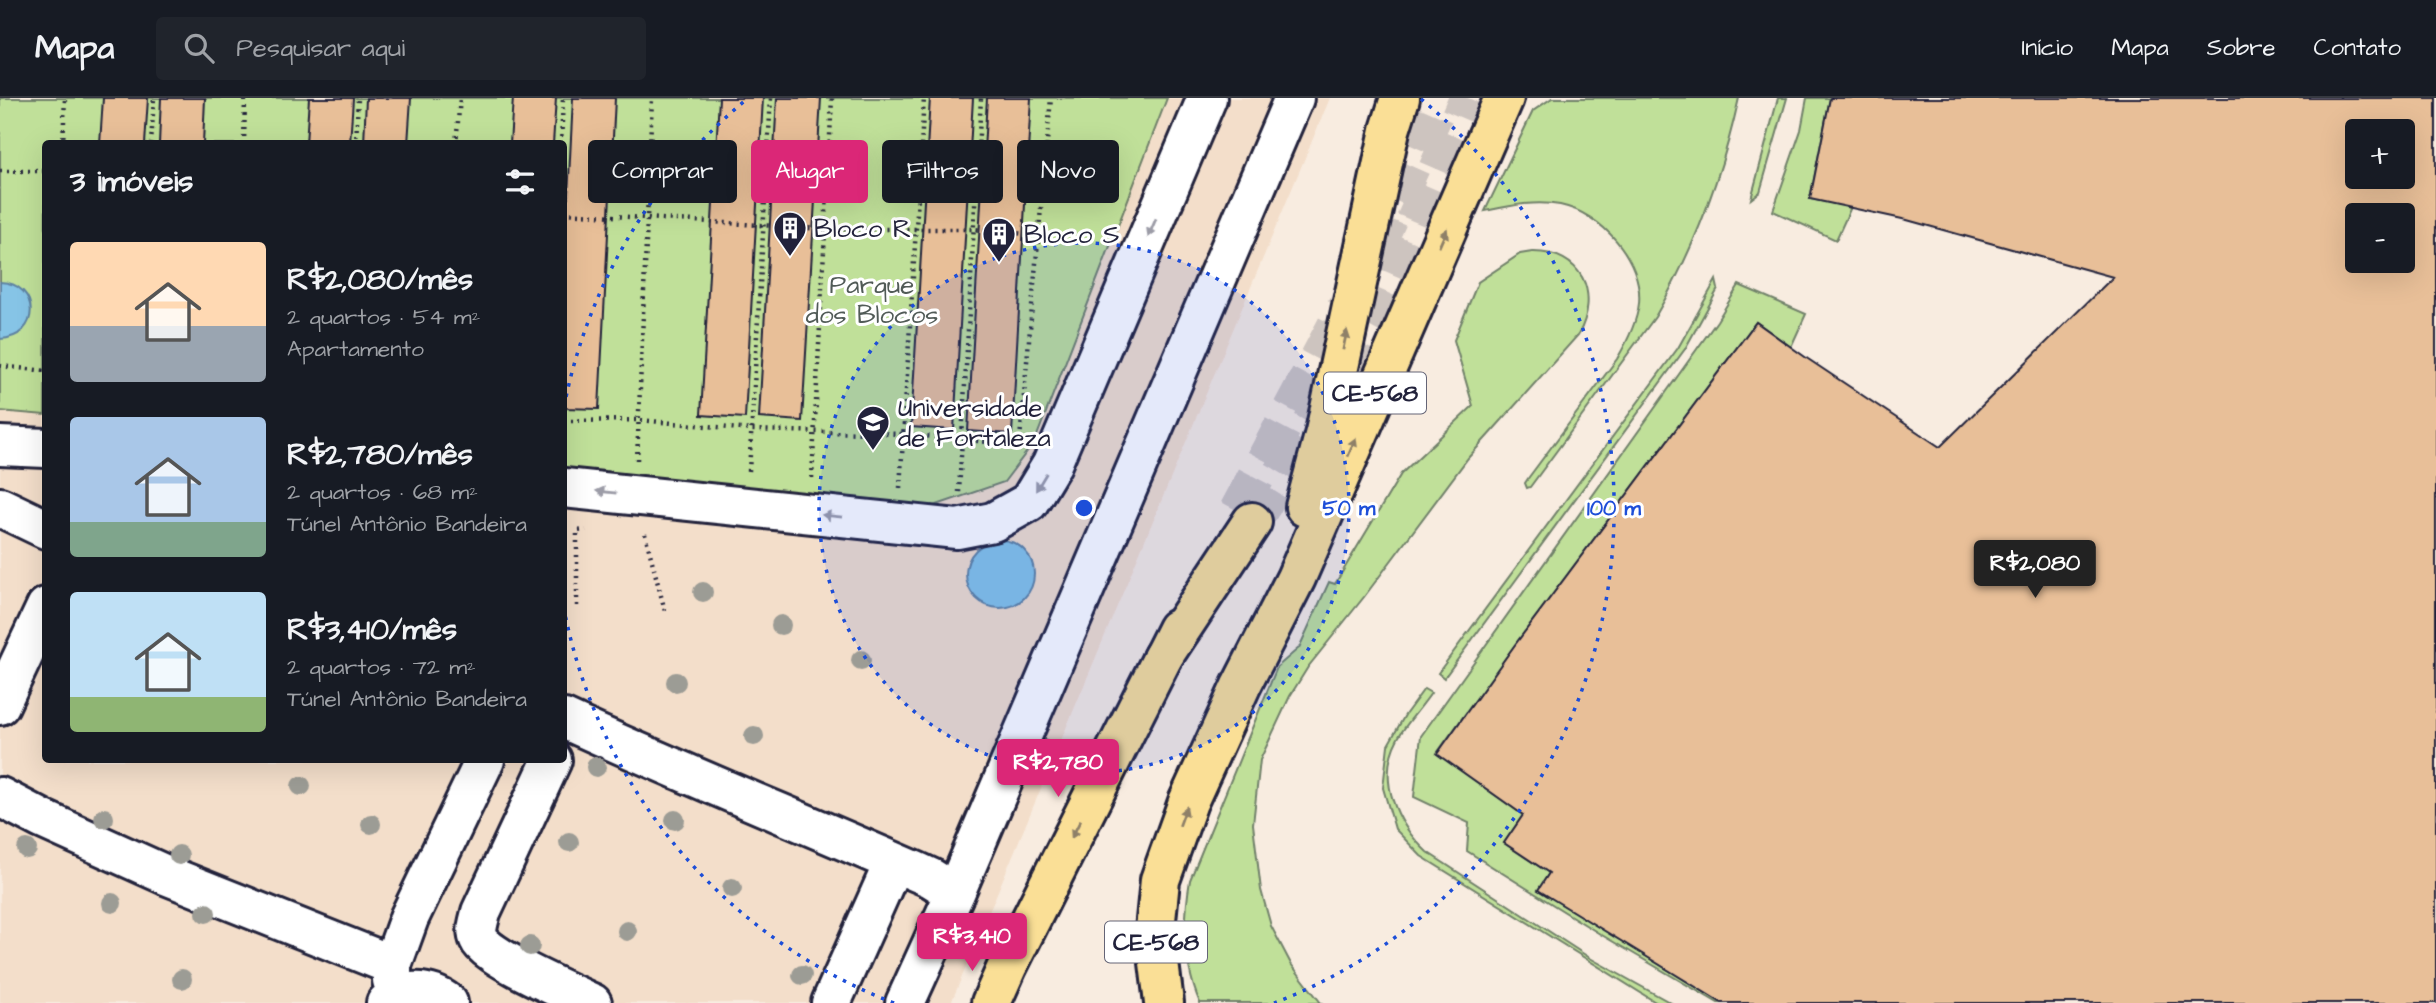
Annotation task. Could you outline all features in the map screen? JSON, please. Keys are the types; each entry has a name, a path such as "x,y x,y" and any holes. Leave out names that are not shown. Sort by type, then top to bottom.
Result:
{"main road":[{"path":"1241,686 1275,577 1305,507 1325,432 1390,130 1400,98"},
{"name":"CE-568","path":"1164,1003 1155,930 1160,880 1188,802 1241,686 1296,578 1504,98"},
{"path":"991,1003 1162,658 1245,516"}],"lane":[{"path":"567,488 957,529 993,522 1029,502 1052,464 1207,98"},
{"path":"905,1003 955,893 1294,98"},
{"path":"0,446 42,448"},
{"path":"0,507 42,527"},
{"path":"0,705 42,616"},
{"path":"567,726 894,862 931,878 955,893"},
{"path":"394,987 409,918 484,763"},
{"path":"551,763 481,912 477,937 483,946 519,968 592,1003"},
{"path":"0,797 394,987 433,994 448,1002"},
{"path":"831,1003 894,862"}],"path":[{"path":"63,140 65,98"},
{"path":"151,140 154,98"},
{"path":"244,140 245,98"},
{"path":"356,140 358,98"},
{"path":"456,140 460,98"},
{"path":"561,140 563,98"},
{"path":"652,98 635,496 666,614"},
{"path":"747,507 771,98"},
{"path":"811,514 832,98"},
{"path":"897,524 924,98"},
{"path":"957,529 981,98"},
{"path":"1014,510 1051,98"},
{"path":"0,171 42,171"},
{"path":"567,213 824,229 974,229 1037,235"},
{"path":"0,366 42,371"},
{"path":"567,421 639,420 752,430 903,434 1020,445"},
{"path":"577,606 577,531 590,530"}],"shaded area":[{"name":"Universidade de Fortaleza","path":"0,98 1330,98 951,1003 0,1003"}],"green space":[{"name":"Parque dos Blocos","path":"0,98 1167,98 1035,441 1004,482 934,506 567,475 567,140 42,140 42,415 0,411"},
{"path":"1552,98 1739,98 1706,210 1683,264 1655,317 1527,488 1525,483 1529,477 1617,359 1634,325 1639,303 1634,271 1627,255 1604,228 1590,218 1560,205 1541,203 1485,211 1533,111"},
{"path":"1778,98 1787,98 1760,192 1751,199"},
{"path":"1807,98 1830,98 1810,199 1851,207 1836,240 1773,211 1801,130"},
{"path":"1532,252 1564,259 1575,267 1582,278 1587,290 1588,305 1578,335 1468,458 1308,667 1290,696 1260,760 1253,824 1261,890 1271,926 1291,964 1321,1003 1200,1003 1190,973 1186,943 1190,880 1277,667 1299,648 1329,582 1335,584 1401,474 1473,406 1454,340 1478,282 1520,254"},
{"path":"1716,280 1718,289 1685,349 1444,678 1438,673 1678,348"},
{"path":"1739,285 1806,314 1791,347 1756,322 1437,753 1523,815 1504,843 1549,873 1539,890 1722,1003 1718,1003 1600,934 1467,851 1469,823 1414,797 1421,736 1717,321"},
{"path":"1424,689 1431,693 1398,738 1389,769 1393,800 1406,828 1427,852 1590,958 1671,1003 1657,1003 1421,856 1395,829 1383,788 1388,745"}],"water":[{"path":"0,282 23,291 31,310 29,321 23,330 0,339"},
{"path":"1000,540 1013,543 1024,550 1031,561 1034,574 1031,587 1024,598 1013,605 1000,608 987,605 976,598 969,587 966,574 969,561 976,550 987,543"}],"building":[{"path":"103,98 148,98 145,140 100,140"},
{"path":"161,98 205,98 203,140 159,140"},
{"path":"309,98 353,98 350,140 306,140"},
{"path":"366,98 411,98 408,140 364,140"},
{"path":"513,98 556,98 553,140 510,140"},
{"path":"573,98 615,98 613,140 588,140 588,203 610,203 599,409 567,408 567,198"},
{"path":"719,98 763,98 761,140 751,140 751,203 757,203 745,418 701,415 713,203 737,203 737,140 717,140"},
{"name":"Bloco R","path":"777,98 821,98 819,140 775,140"},
{"path":"930,98 973,98 971,140 928,140"},
{"name":"Bloco S","path":"987,98 1031,98 1029,140 1017,140 1017,203 1025,203 1012,434 968,431 981,203 1003,203 1003,140 985,140"},
{"path":"1830,98 2436,98 2436,1003 1722,1003 1538,890 1549,873 1504,843 1523,815 1437,754 1514,646 1756,322 1940,447 2113,277 1907,220 1810,199"},
{"name":"Bloco R","path":"771,203 815,203 802,421 759,418"},
{"path":"924,203 967,203 954,430 911,427"},
{"path":"1033,736 1055,745 1038,782 1017,774"}],"tunnel":[{"path":"1373,253 1441,98"},
{"path":"1252,522 1339,379 1380,302 1468,98"},
{"path":"1238,511 1346,307"}],"place":[{"name":"Bloco R","path":"790,258"},
{"name":"Bloco S","path":"999,264"},
{"name":"Universidade de Fortaleza","path":"873,452"}]}
